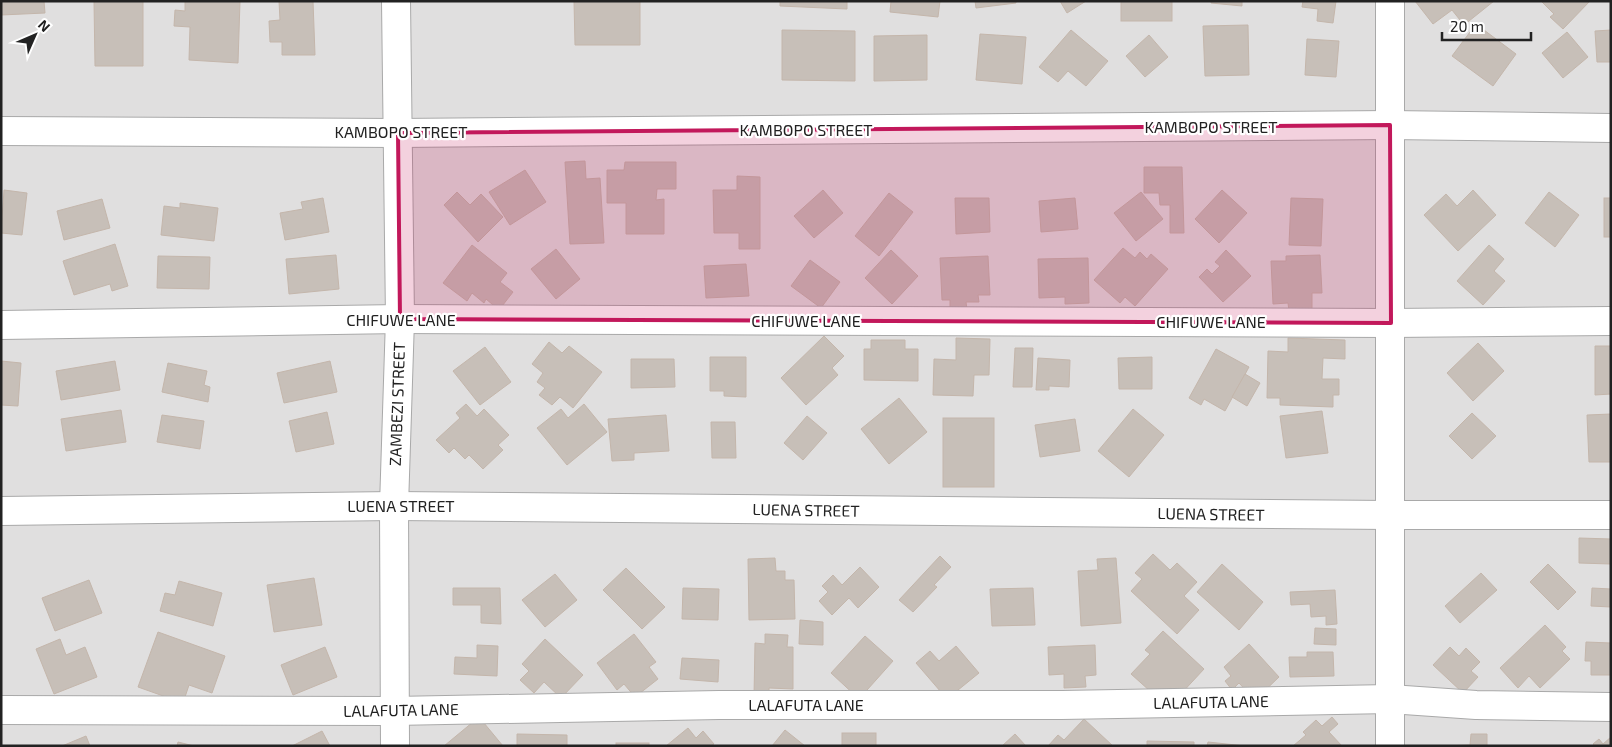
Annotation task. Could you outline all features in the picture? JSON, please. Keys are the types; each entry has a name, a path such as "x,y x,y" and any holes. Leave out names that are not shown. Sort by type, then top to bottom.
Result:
{"street":[{"name":"ZAMBEZI STREET","path":"395,746 394,506 400,319 396,1"},
{"path":"1390,1 1390,746"},
{"name":"KAMBOPO STREET","path":"1,131 398,133 1390,125 1611,128"},
{"name":"CHIFUWE LANE","path":"1,325 400,319 1391,323 1611,322"},
{"name":"LUENA STREET","path":"1,510 394,506 1389,515 1611,515"},
{"name":"LALAFUTA LANE","path":"1,710 394,711 719,705 1062,705 1390,699 1476,705 1611,707"}],"highlighted area":[{"path":"1390,125 1391,323 400,319 398,133"}],"shaded area":[{"path":"1,1 1611,1 1611,746 1,746"}],"building":[{"path":"1,1 44,1 45,13 1,15"},
{"path":"94,1 143,1 143,66 95,66"},
{"path":"185,1 240,1 238,63 189,60 190,27 174,26 175,10 185,11"},
{"path":"279,1 313,1 315,55 282,55 282,42 270,42 269,21 280,20"},
{"path":"574,1 640,1 640,45 575,45"},
{"path":"780,1 847,1 847,9 780,6"},
{"path":"891,1 940,1 938,17 890,12"},
{"path":"975,1 1016,1 1016,3 976,8"},
{"path":"1060,1 1086,1 1067,13"},
{"path":"1121,1 1172,1 1172,21 1121,21"},
{"path":"1211,1 1242,1 1242,6 1211,3"},
{"path":"1303,1 1336,1 1333,23 1317,21 1318,9 1302,7"},
{"path":"1415,1 1494,1 1464,25 1452,10 1433,24"},
{"path":"1541,1 1590,1 1563,29 1550,17 1554,14"},
{"path":"1476,24 1516,54 1493,86 1452,56"},
{"path":"1248,25 1249,75 1205,76 1203,26"},
{"path":"782,30 855,31 855,81 782,80"},
{"path":"1071,30 1108,61 1086,86 1068,71 1058,82 1039,67"},
{"path":"1611,30 1611,62 1597,62 1595,31"},
{"path":"1567,32 1588,57 1563,78 1542,53"},
{"path":"980,34 1026,37 1022,84 976,80"},
{"path":"927,35 927,80 874,81 874,36"},
{"path":"1149,35 1168,57 1145,77 1126,56"},
{"path":"1307,39 1339,41 1336,77 1305,75"},
{"path":"585,161 586,179 600,178 604,243 570,244 565,162"},
{"path":"625,162 676,162 676,189 657,189 656,200 664,199 664,234 626,234 626,203 607,203 607,170 624,170"},
{"path":"1144,167 1182,167 1184,233 1170,233 1170,205 1160,205 1159,193 1144,193"},
{"path":"525,170 546,202 510,225 489,192"},
{"path":"737,176 760,177 760,249 739,249 739,233 714,233 713,190 737,190"},
{"path":"4,190 27,193 22,235 1,233"},
{"path":"823,190 843,213 814,238 794,216"},
{"path":"1222,190 1247,213 1219,243 1195,219"},
{"path":"1473,190 1496,215 1458,251 1424,215 1446,194 1457,206"},
{"path":"457,192 470,205 481,194 503,217 478,242 444,205"},
{"path":"1141,192 1163,219 1136,241 1114,213"},
{"path":"1549,192 1579,215 1555,247 1525,223"},
{"path":"889,193 913,212 879,256 855,236"},
{"path":"323,198 329,232 285,240 280,213 303,209 301,202"},
{"path":"955,198 989,198 990,232 956,234"},
{"path":"1075,198 1078,229 1041,232 1039,201"},
{"path":"1291,198 1323,199 1321,246 1289,245"},
{"path":"1604,198 1611,198 1611,237 1604,237"},
{"path":"102,199 110,228 64,240 57,211"},
{"path":"180,203 218,208 214,241 161,235 164,206 180,208"},
{"path":"115,244 128,286 112,291 110,284 74,295 63,261"},
{"path":"472,245 507,273 500,282 513,292 499,310 486,299 484,303 472,293 467,301 443,283"},
{"path":"1489,245 1504,259 1494,271 1505,281 1483,305 1457,281"},
{"path":"1123,248 1135,258 1140,252 1147,259 1151,254 1168,269 1135,306 1125,297 1120,303 1094,280"},
{"path":"556,249 580,279 556,299 531,269"},
{"path":"891,250 918,276 892,304 865,278"},
{"path":"1226,250 1251,276 1223,302 1199,277 1207,269 1212,274 1220,266 1215,262"},
{"path":"336,255 339,289 289,294 286,259"},
{"path":"1320,255 1322,293 1312,293 1312,311 1289,311 1288,303 1273,304 1271,261 1286,261 1286,256"},
{"path":"158,256 210,257 209,289 157,288"},
{"path":"988,256 990,295 978,295 979,302 966,302 967,310 950,311 950,300 942,300 940,258"},
{"path":"1088,258 1089,303 1065,304 1065,297 1039,298 1038,259"},
{"path":"810,260 840,282 821,308 791,286"},
{"path":"746,264 749,296 706,298 704,266"},
{"path":"824,336 844,356 832,368 838,375 806,405 781,378"},
{"path":"956,338 990,339 989,375 974,375 973,396 933,395 934,359 956,360"},
{"path":"1288,338 1345,340 1345,359 1323,358 1322,379 1339,379 1339,395 1333,395 1333,407 1280,405 1280,398 1267,398 1268,351 1288,352"},
{"path":"871,340 905,340 905,349 918,349 918,381 864,380 864,349 871,349"},
{"path":"549,342 562,353 569,346 602,372 573,408 560,397 552,405 539,395 545,388 537,382 543,373 532,364"},
{"path":"1478,343 1504,371 1473,401 1447,373"},
{"path":"1595,346 1611,346 1611,394 1595,395"},
{"path":"485,347 511,382 480,405 453,371"},
{"path":"1015,348 1033,348 1032,387 1013,387"},
{"path":"1216,349 1249,367 1225,411 1204,399 1201,405 1189,398"},
{"path":"710,357 746,357 746,397 724,396 724,391 710,391"},
{"path":"1152,357 1152,389 1119,389 1118,358"},
{"path":"1038,358 1070,360 1069,387 1049,386 1049,390 1036,390"},
{"path":"631,359 674,359 675,387 631,388"},
{"path":"1,361 21,363 18,406 1,405"},
{"path":"115,361 120,390 61,400 56,371"},
{"path":"330,361 337,392 284,403 277,373"},
{"path":"168,363 207,371 204,385 210,387 208,402 162,392"},
{"path":"1245,374 1260,383 1247,406 1232,397"},
{"path":"899,398 927,432 889,464 861,429"},
{"path":"466,404 477,416 484,409 509,435 498,445 503,450 483,469 469,455 465,459 454,448 449,453 436,440 460,418 456,413"},
{"path":"584,404 607,432 567,465 537,428 561,409 568,418"},
{"path":"1133,409 1164,435 1129,477 1098,451"},
{"path":"121,410 126,442 66,451 61,419"},
{"path":"1322,411 1328,453 1286,458 1280,416"},
{"path":"327,412 334,444 296,452 289,421"},
{"path":"1472,413 1496,436 1472,459 1449,436"},
{"path":"1611,414 1611,462 1589,462 1587,415"},
{"path":"162,415 204,421 200,449 157,442"},
{"path":"666,415 669,451 634,453 634,460 612,461 608,419"},
{"path":"807,416 827,433 803,460 784,443"},
{"path":"943,418 994,418 994,487 943,487"},
{"path":"1075,419 1080,451 1040,457 1035,425"},
{"path":"711,422 735,422 736,458 712,458"},
{"path":"1579,538 1611,539 1611,564 1579,563"},
{"path":"1153,554 1170,570 1177,563 1197,582 1184,596 1199,610 1177,634 1131,591 1142,579 1135,573"},
{"path":"940,556 951,567 934,585 937,587 913,612 899,600"},
{"path":"775,558 776,571 785,571 785,580 794,580 795,619 749,620 748,559"},
{"path":"1116,558 1121,623 1081,626 1078,571 1098,570 1097,559"},
{"path":"1222,564 1263,602 1239,630 1197,592"},
{"path":"1548,564 1576,592 1558,610 1530,582"},
{"path":"860,567 879,587 858,608 849,598 832,615 819,601 828,592 822,586 833,575 842,585"},
{"path":"626,568 665,607 642,629 603,590"},
{"path":"1481,573 1497,590 1460,623 1445,606"},
{"path":"555,574 577,600 545,627 522,600"},
{"path":"314,578 322,625 274,632 267,585"},
{"path":"89,580 102,613 55,631 42,598"},
{"path":"179,581 222,593 213,626 160,611 165,593 175,595"},
{"path":"453,588 500,588 501,624 481,623 481,605 453,605"},
{"path":"683,588 719,589 718,620 682,619"},
{"path":"1033,588 1035,625 992,626 990,589"},
{"path":"1592,588 1611,589 1611,607 1591,606"},
{"path":"1335,590 1337,624 1326,625 1326,616 1311,617 1310,604 1291,605 1290,592"},
{"path":"800,620 823,622 823,645 799,644"},
{"path":"1545,625 1566,647 1562,651 1570,659 1540,688 1529,676 1518,688 1500,668"},
{"path":"1315,628 1336,629 1336,645 1314,644"},
{"path":"1163,631 1204,669 1179,696 1170,688 1160,700 1131,674 1150,654 1145,650"},
{"path":"158,632 225,656 212,693 189,685 183,703 138,687"},
{"path":"634,634 656,662 649,667 658,679 635,697 624,684 617,690 597,663"},
{"path":"765,634 788,635 787,647 793,647 793,689 769,688 769,696 754,696 755,643 765,644"},
{"path":"865,636 893,661 859,699 831,673"},
{"path":"60,639 66,655 85,647 97,677 54,694 36,649"},
{"path":"545,639 583,675 561,698 544,682 534,693 520,680 529,671 522,664"},
{"path":"1586,642 1611,643 1611,675 1591,675 1591,661 1585,661"},
{"path":"1249,644 1279,677 1255,700 1239,683 1232,690 1225,681 1231,676 1224,667"},
{"path":"477,645 498,646 497,676 454,674 455,657 477,658"},
{"path":"1095,645 1096,675 1085,676 1086,687 1064,688 1064,674 1049,675 1048,647"},
{"path":"956,646 979,673 947,699 916,663 930,651 939,661"},
{"path":"325,647 337,677 293,695 281,665"},
{"path":"1450,647 1459,656 1466,648 1480,662 1471,671 1478,677 1463,693 1433,665"},
{"path":"1307,652 1333,652 1334,676 1290,677 1289,657 1307,657"},
{"path":"682,658 719,660 718,682 680,679"},
{"path":"479,717 503,746 444,746"},
{"path":"1332,717 1338,724 1329,732 1342,746 1293,746 1306,735 1303,732 1316,720 1322,726"},
{"path":"1084,719 1113,746 1048,746 1058,735 1064,740"},
{"path":"688,728 696,738 703,731 714,744 711,746 666,746"},
{"path":"785,730 805,746 772,746"},
{"path":"322,731 330,746 292,746"},
{"path":"842,733 876,733 876,746 842,746"},
{"path":"517,734 567,735 567,746 517,746"},
{"path":"1015,734 1026,746 1002,746"},
{"path":"1471,734 1487,734 1487,746 1444,746 1470,745"},
{"path":"86,736 90,746 62,746"},
{"path":"1611,737 1611,746 1595,746 1593,744 1599,739 1603,744"},
{"path":"1147,741 1194,742 1194,746 1147,746"},
{"path":"178,742 194,746 177,746"},
{"path":"1208,742 1245,746 1207,746"},
{"path":"616,743 649,743 649,746 616,746"}]}
